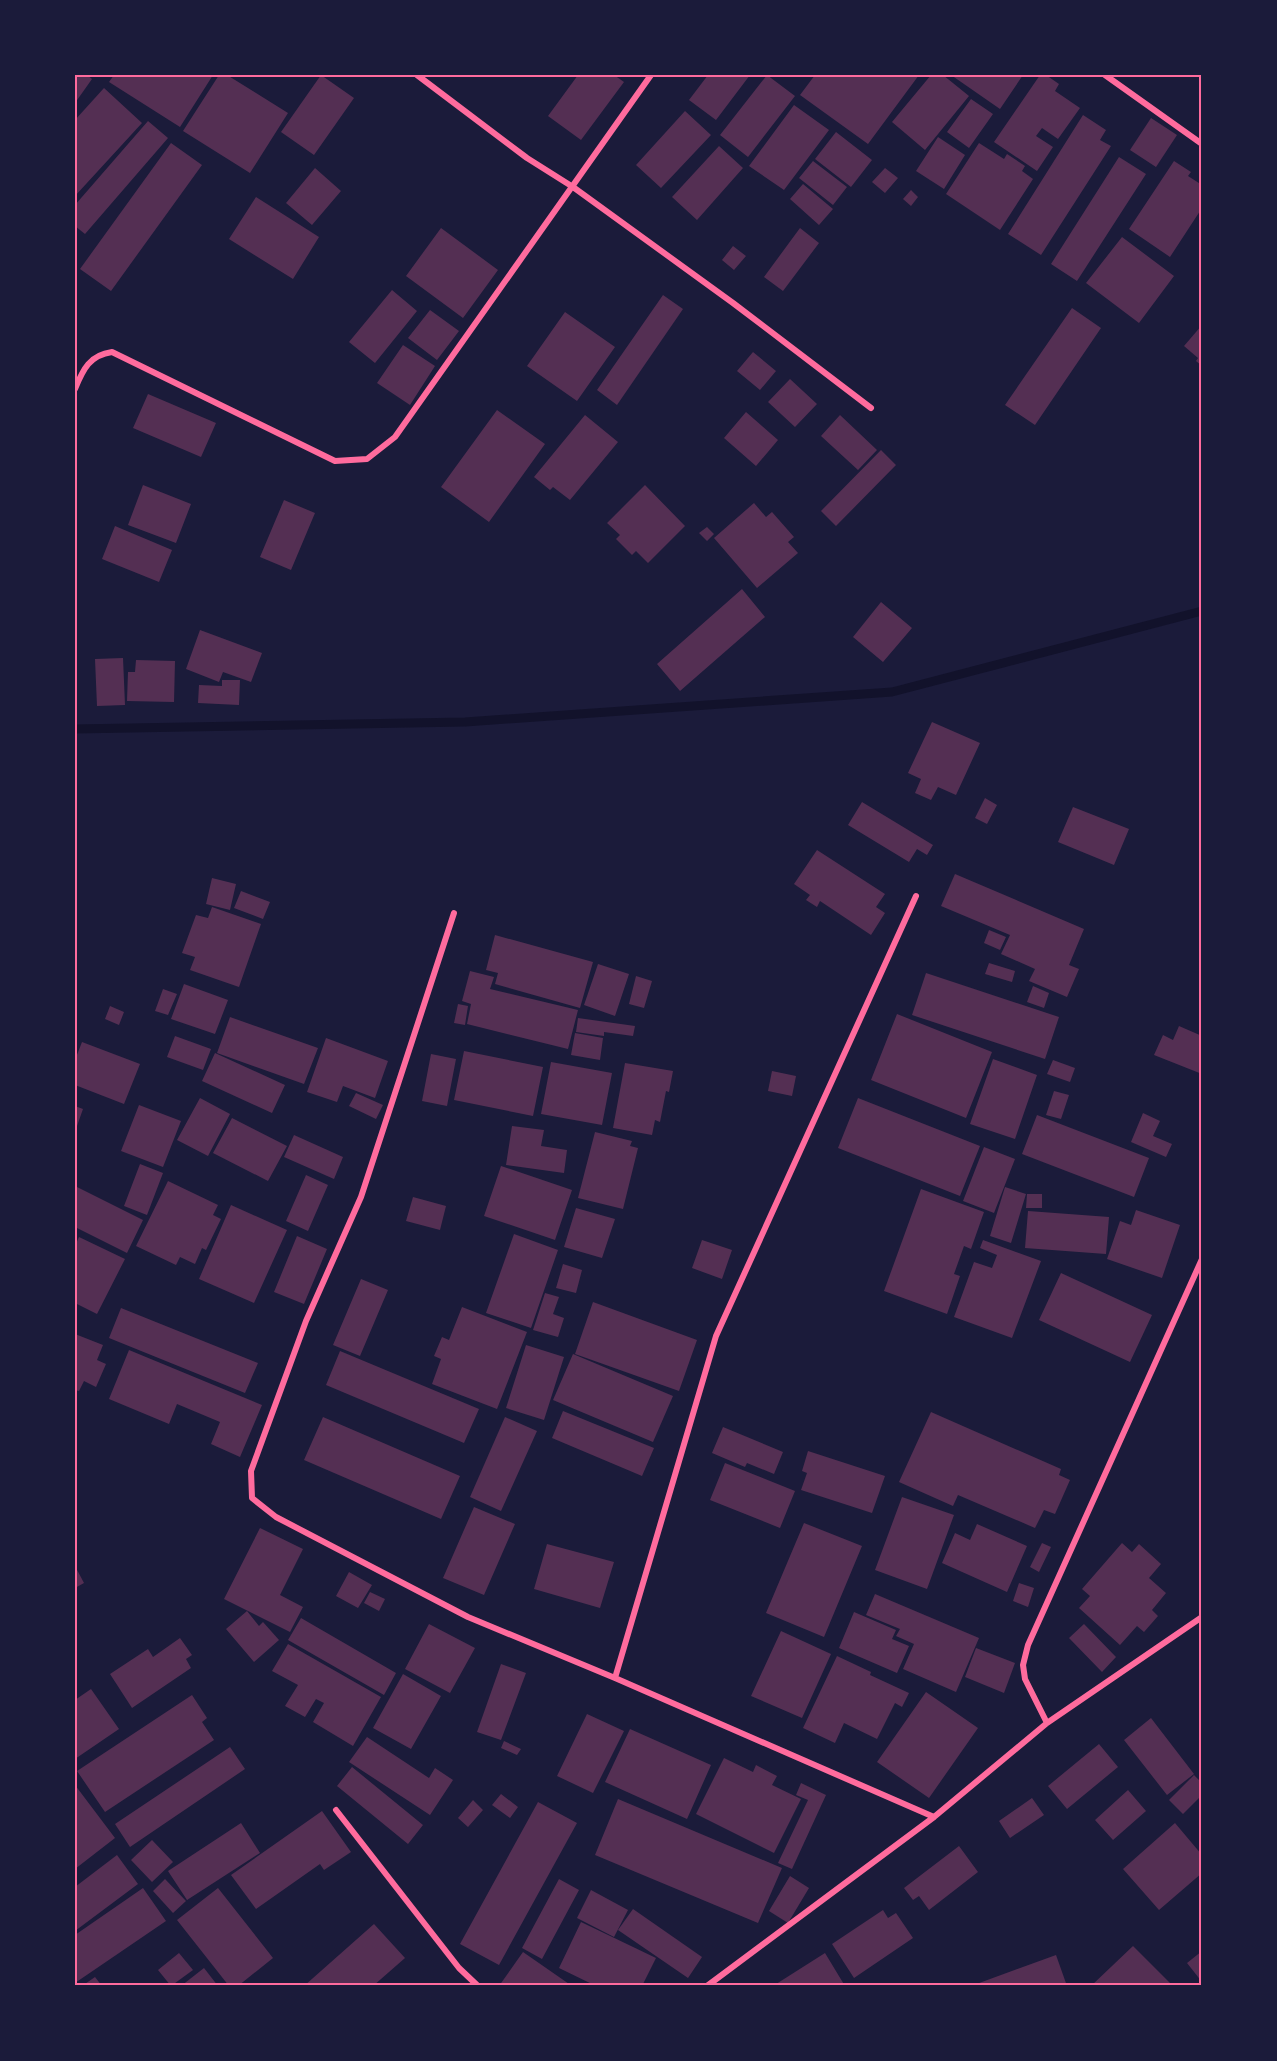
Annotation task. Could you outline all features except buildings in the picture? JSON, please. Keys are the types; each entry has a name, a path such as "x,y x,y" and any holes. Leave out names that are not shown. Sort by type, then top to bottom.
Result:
{"street":[{"path":"417,75 527,158 573,187 733,303 871,408"},
{"path":"75,389 84,367 100,353 112,352 335,461 367,459 395,437 651,75"},
{"path":"1105,75 1202,144"},
{"path":"615,1678 716,1336 916,896"},
{"path":"454,913 361,1197 306,1321 251,1471 252,1498 276,1517 468,1617 615,1678 934,1817"},
{"path":"1047,1723 1026,1679 1023,1665 1028,1645 1202,1259"},
{"path":"707,1986 934,1817 1047,1723 1202,1617"},
{"path":"336,1810 459,1968 478,1986"}],"waterway":[{"path":"75,729 465,722 892,692 1202,611"}]}
